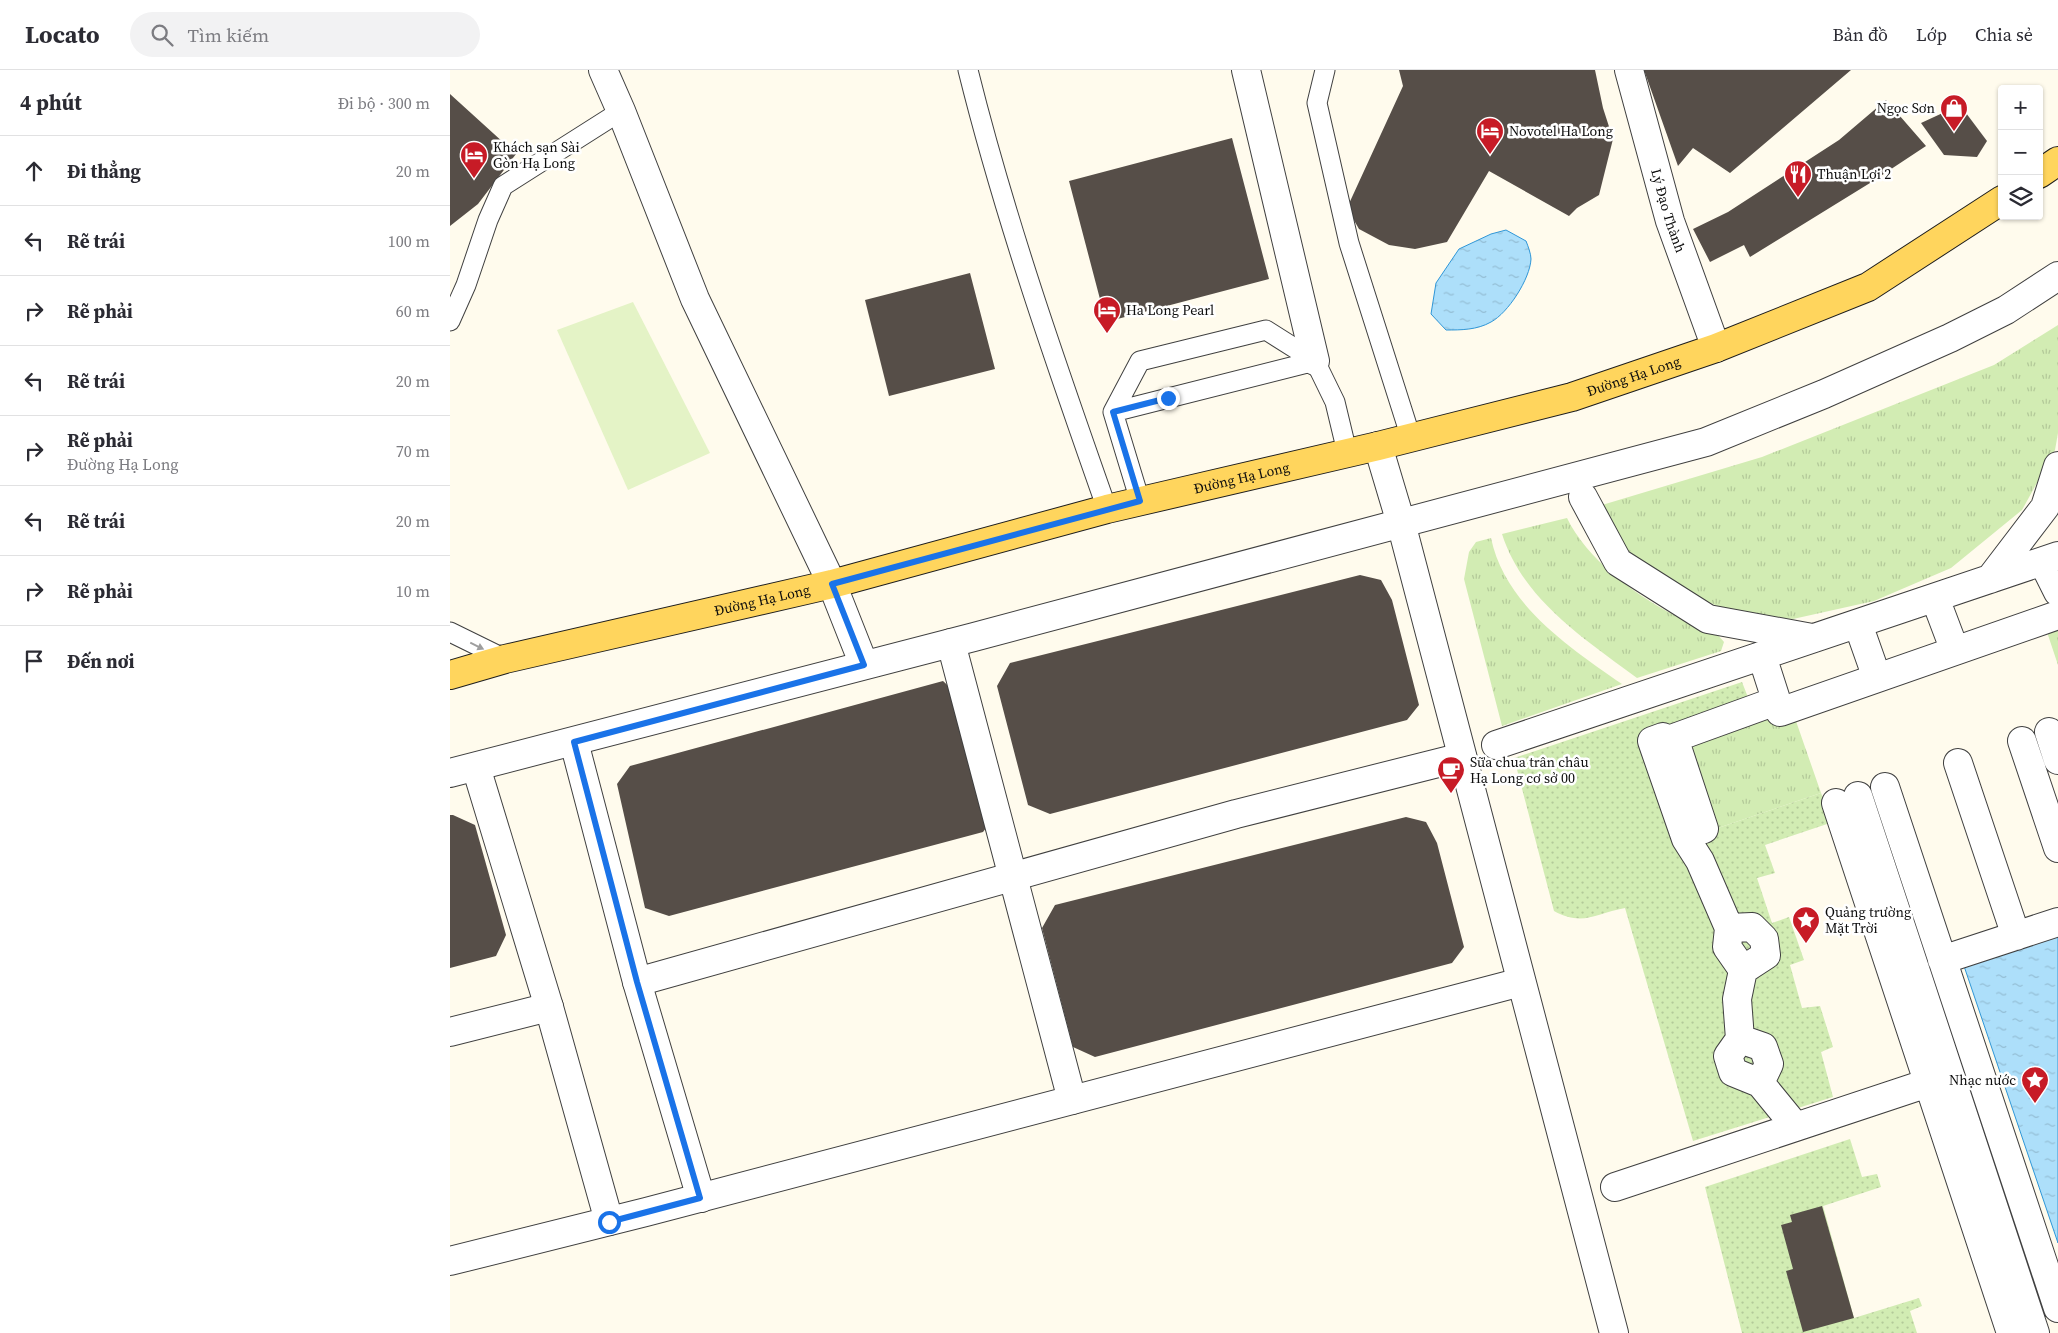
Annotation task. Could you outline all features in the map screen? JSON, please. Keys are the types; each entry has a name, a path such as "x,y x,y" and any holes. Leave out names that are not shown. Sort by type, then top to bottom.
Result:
{"main road":[{"path":"2043,171 2058,161"},
{"name":"Đường Hạ Long","path":"450,674 505,659 832,584 1140,501 1378,446 1572,397 1716,348 1868,287 1998,203"}],"street":[{"path":"603,70 695,299 832,584 864,665"},
{"path":"1246,70 1315,361"},
{"name":"Lý Đạo Thành","path":"1629,70 1670,220 1716,348"},
{"path":"450,773 951,643 1706,442 1824,394 1950,338 2006,310 2058,276"},
{"path":"1378,446 1401,523 1614,1333"},
{"path":"1990,579 2045,507 2058,466"},
{"path":"1583,497 1618,562 1708,619 1815,639"},
{"path":"1496,745 2050,559 2058,592"},
{"path":"1935,598 1955,651"},
{"path":"1762,656 1780,712 2058,615"},
{"path":"1858,624 1877,678"},
{"path":"951,643 1072,1100"},
{"path":"1776,701 1674,738 1704,829 1694,832 1663,737 1652,741 1686,839 1700,861 1730,928 1752,928 1764,939 1766,955 1743,970 1737,999 1740,1039 1762,1047 1769,1064 1760,1083 1796,1127"},
{"path":"2049,732 2058,760"},
{"path":"2022,741 2058,848"},
{"path":"574,742 637,982 700,1198"},
{"path":"637,982 1236,814 1462,758"},
{"path":"1958,763 2016,936"},
{"path":"476,767 548,1007 609,1222"},
{"path":"1885,787 1978,1067 2050,1255 2058,1308"},
{"path":"1847,800 1939,1080 2011,1333"},
{"path":"1942,960 2058,922"},
{"path":"450,1261 609,1222 1521,982"},
{"path":"450,1032 548,1007"},
{"path":"1615,1187 1978,1067"},
{"path":"1939,1080 2035,1333"}],"lane":[{"path":"968,70 982,127 1037,310 1107,510"},
{"path":"1325,70 1317,103 1349,243 1411,438"},
{"path":"450,321 466,285 488,220 504,186 621,111"},
{"path":"1140,501 1113,412 1140,361 1266,330 1315,361 1335,402 1347,452"},
{"path":"1113,412 1315,361"},
{"path":"450,632 505,659"}],"green space":[{"path":"633,302 710,453 628,490 557,330"},
{"path":"2058,325 2058,433 2055,450 2022,510 1951,568 1874,601 1793,619 1732,613 1660,579 1615,539 1592,508 1762,457 1994,365"},
{"path":"1567,518 1575,533 1586,547 1613,574 1659,607 1714,632 1724,642 1721,651 1637,678 1577,633 1540,598 1525,579 1512,558 1502,534"},
{"path":"1491,538 1498,562 1510,584 1525,604 1561,639 1622,684 1502,726 1464,579 1469,552 1476,542"},
{"path":"2058,608 2058,665 2043,620"},
{"path":"1742,682 1749,700 1648,734 1715,829 1821,793 1833,822 1765,845 1775,873 1757,878 1772,923 1789,917 1804,960 1790,965 1802,1008 1820,1006 1833,1047 1821,1052 1833,1097 1693,1141 1625,908 1582,918 1564,916 1554,911 1514,758"},
{"path":"1789,701 1821,793 1715,829 1682,737"},
{"path":"1850,1139 1862,1177 1877,1174 1881,1187 1823,1206 1854,1318 1919,1298 1922,1306 1910,1311 1917,1333 1742,1333 1705,1187"}],"water":[{"path":"1506,230 1526,241 1531,259 1527,276 1517,295 1498,318 1486,325 1463,330 1446,330 1431,314 1436,283 1459,249 1491,234"},
{"name":"Nhạc nước","path":"2058,935 2058,1243 1964,966"}],"building":[{"name":"Novotel Ha Long","path":"1399,70 1595,70 1603,108 1613,139 1599,195 1577,208 1569,216 1489,171 1447,242 1415,249 1389,245 1359,229 1347,208 1403,86"},
{"path":"1644,70 1851,70 1730,173 1693,148 1678,166"},
{"name":"Khách sạn Sài Gòn Hạ Long","path":"450,94 516,154 478,204 450,226"},
{"path":"1886,100 1926,146 1750,257 1744,245 1710,262 1693,229 1728,212 1839,140"},
{"name":"Ngọc Sơn","path":"1960,105 1987,141 1977,157 1944,155 1921,123"},
{"path":"1232,138 1269,279 1106,322 1069,181"},
{"path":"970,273 995,369 889,396 865,300"},
{"path":"1360,575 1381,580 1392,600 1419,705 1407,720 1050,814 1028,805 997,686 1010,663"},
{"path":"943,681 958,695 995,816 983,832 669,916 645,908 617,784 630,766"},
{"path":"450,815 475,825 506,935 496,956 450,968"},
{"path":"1406,817 1426,822 1437,843 1464,947 1452,963 1095,1057 1073,1047 1042,928 1055,905"},
{"path":"1822,1206 1854,1318 1803,1332 1786,1271 1793,1269 1781,1225 1792,1222 1790,1215"}],"place":[{"name":"Ngọc Sơn","path":"1954,132"},
{"name":"Novotel Ha Long","path":"1490,155"},
{"name":"Khách sạn Sài Gòn Hạ Long","path":"474,179"},
{"name":"Thuận Lợi 2","path":"1798,198"},
{"name":"Ha Long Pearl","path":"1107,334"},
{"name":"Sữa chua trân châu Hạ Long cơ sở 00","path":"1451,794"},
{"name":"Quảng trường Mặt Trời","path":"1806,944"},
{"name":"Nhạc nước","path":"2035,1104"}],"route":[{"path":"609,1222 700,1198 637,982 574,742 864,665 832,584 1140,501 1113,412 1168,398"}]}
